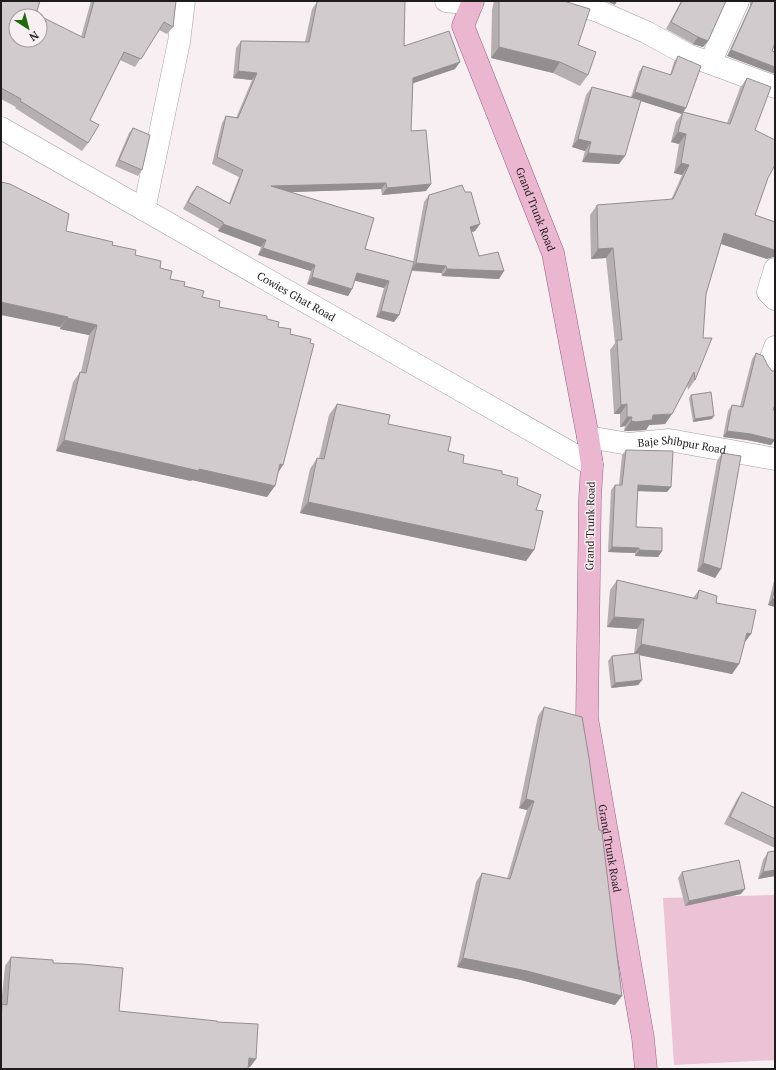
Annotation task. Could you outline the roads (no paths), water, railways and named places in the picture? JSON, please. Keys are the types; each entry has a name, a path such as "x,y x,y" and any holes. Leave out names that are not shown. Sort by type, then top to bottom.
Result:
{"main road":[{"name":"Grand Trunk Road","path":"472,3 464,26 553,253 588,437 592,465 587,718 643,1038 646,1069"}],"street":[{"path":"144,210 179,42 184,1"},
{"path":"446,1 472,3"},
{"path":"563,1 598,11 646,32 688,55 775,87"},
{"path":"710,63 738,1"},
{"name":"Cowies Ghat Road","path":"1,128 592,465"},
{"path":"775,269 768,292 775,299"},
{"path":"775,347 771,358 775,366"},
{"name":"Baje Shibpur Road","path":"588,437 629,444 669,440 774,456"}]}
